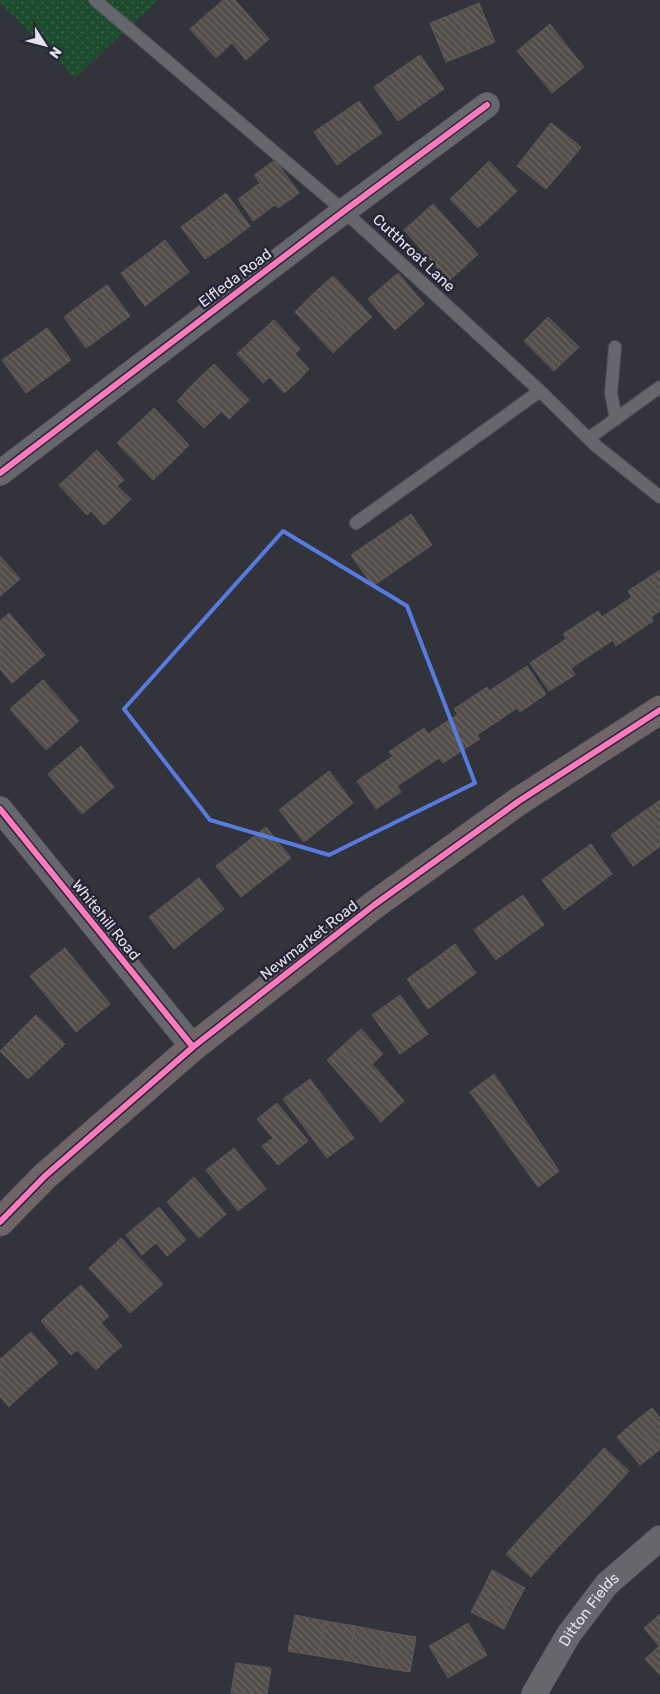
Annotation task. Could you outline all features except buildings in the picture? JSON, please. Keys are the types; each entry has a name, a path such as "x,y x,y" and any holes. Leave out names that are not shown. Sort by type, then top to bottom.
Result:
{"main road":[{"name":"Newmarket Road","path":"0,1222 45,1176 193,1047 374,905 519,801 659,714"}],"street":[{"name":"Elfleda Road","path":"0,473 344,211 487,105"},
{"name":"Whitehill Road","path":"0,809 193,1047"},
{"name":"Ditton Fields","path":"534,1694 569,1634 607,1584 660,1538"}],"lane":[{"name":"Cutthroat Lane","path":"95,0 344,211 589,438 660,498"},
{"path":"615,347 611,393 616,419"},
{"path":"589,438 660,387"},
{"path":"356,523 540,391"}],"highlighted area":[{"path":"283,531 407,606 475,783 329,855 210,820 124,709"}],"green space":[{"path":"0,0 158,0 75,78 0,3"}],"cycle path":[{"path":"0,473 344,211 487,105"},
{"path":"0,1222 45,1176 193,1047 374,905 519,801 660,710"},
{"path":"0,809 193,1047"}]}
